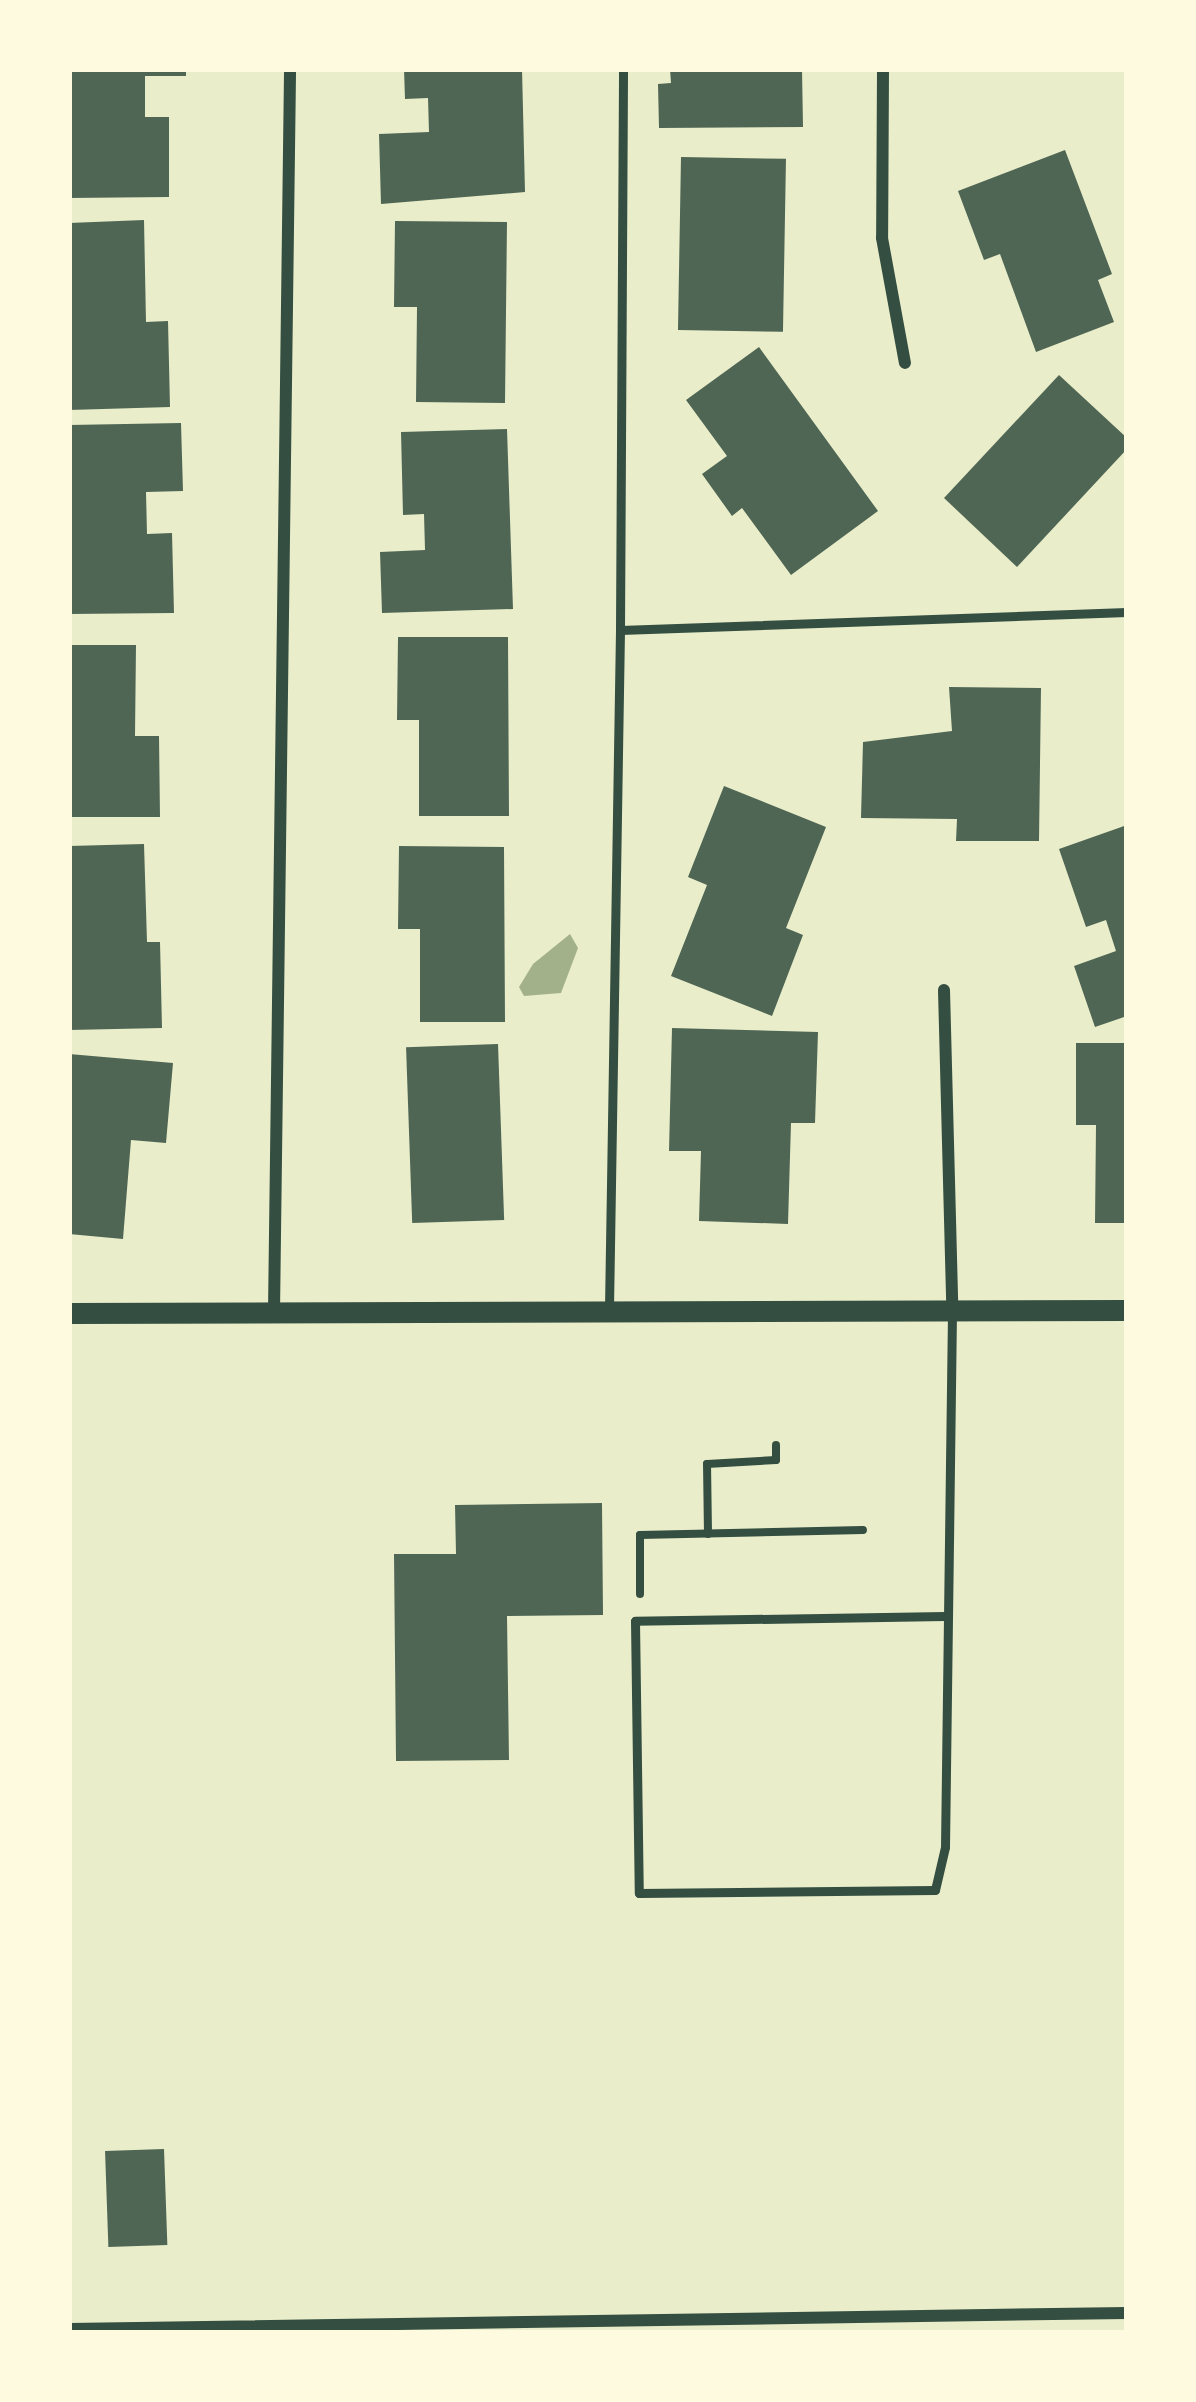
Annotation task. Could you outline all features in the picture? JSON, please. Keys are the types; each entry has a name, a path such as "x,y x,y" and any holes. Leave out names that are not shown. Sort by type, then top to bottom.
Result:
{"street":[{"path":"274,1312 290,69"},
{"path":"883,69 882,238 904,363"},
{"path":"944,990 952,1305"},
{"path":"69,1313 952,1305 1127,1310"},
{"path":"69,2329 1127,2313"},
{"path":"911,2318 911,2333"}],"lane":[{"path":"609,1308 623,69"},
{"path":"620,630 1127,612"},
{"path":"945,1616 634,1621 638,1893 935,1890 946,1847 952,1305"}],"path":[{"path":"707,1534 707,1465 776,1460 776,1445"},
{"path":"625,1593 641,1594 640,1535 863,1530"}],"shaded area":[{"path":"570,934 578,948 561,993 524,996 519,987 533,964"}],"building":[{"path":"69,69 186,69 186,76 145,76 145,117 169,117 169,197 69,198"},
{"path":"404,69 522,69 525,192 381,204 379,134 429,132 428,98 405,99"},
{"path":"670,69 802,69 803,127 659,128 658,84 671,83"},
{"path":"1065,150 1112,274 1098,280 1114,322 1036,352 1000,254 984,260 958,191"},
{"path":"681,157 786,159 783,332 678,330"},
{"path":"144,220 146,322 168,321 170,407 69,410 69,223"},
{"path":"395,221 507,222 505,403 416,402 417,307 394,307"},
{"path":"759,347 878,511 791,575 742,508 732,516 702,474 727,456 686,400"},
{"path":"1059,375 1127,438 1127,449 1017,567 944,498"},
{"path":"181,423 183,491 146,492 147,534 172,533 174,613 69,614 69,425"},
{"path":"507,429 513,609 382,613 380,552 425,550 424,514 403,515 401,432"},
{"path":"398,637 508,637 509,816 419,816 419,720 397,720"},
{"path":"69,645 136,645 135,736 159,736 160,817 69,817"},
{"path":"949,687 1041,688 1039,841 956,841 957,819 861,818 863,742 952,731"},
{"path":"724,786 826,827 786,928 803,935 772,1016 671,976 707,885 688,877"},
{"path":"1127,825 1127,1016 1095,1027 1074,966 1116,951 1106,920 1086,927 1059,849"},
{"path":"144,844 147,942 160,942 162,1028 69,1030 69,846"},
{"path":"399,846 504,847 505,1022 420,1022 420,929 398,929"},
{"path":"672,1028 818,1032 815,1123 791,1123 788,1224 699,1221 701,1151 669,1151"},
{"path":"1076,1043 1127,1043 1127,1223 1095,1223 1096,1125 1076,1125"},
{"path":"498,1044 504,1220 412,1223 406,1047"},
{"path":"69,1054 173,1063 166,1143 131,1140 123,1239 69,1234"},
{"path":"602,1503 603,1615 507,1616 509,1760 396,1761 394,1554 456,1554 455,1505"},
{"path":"164,2149 167,2245 108,2247 105,2151"}]}
